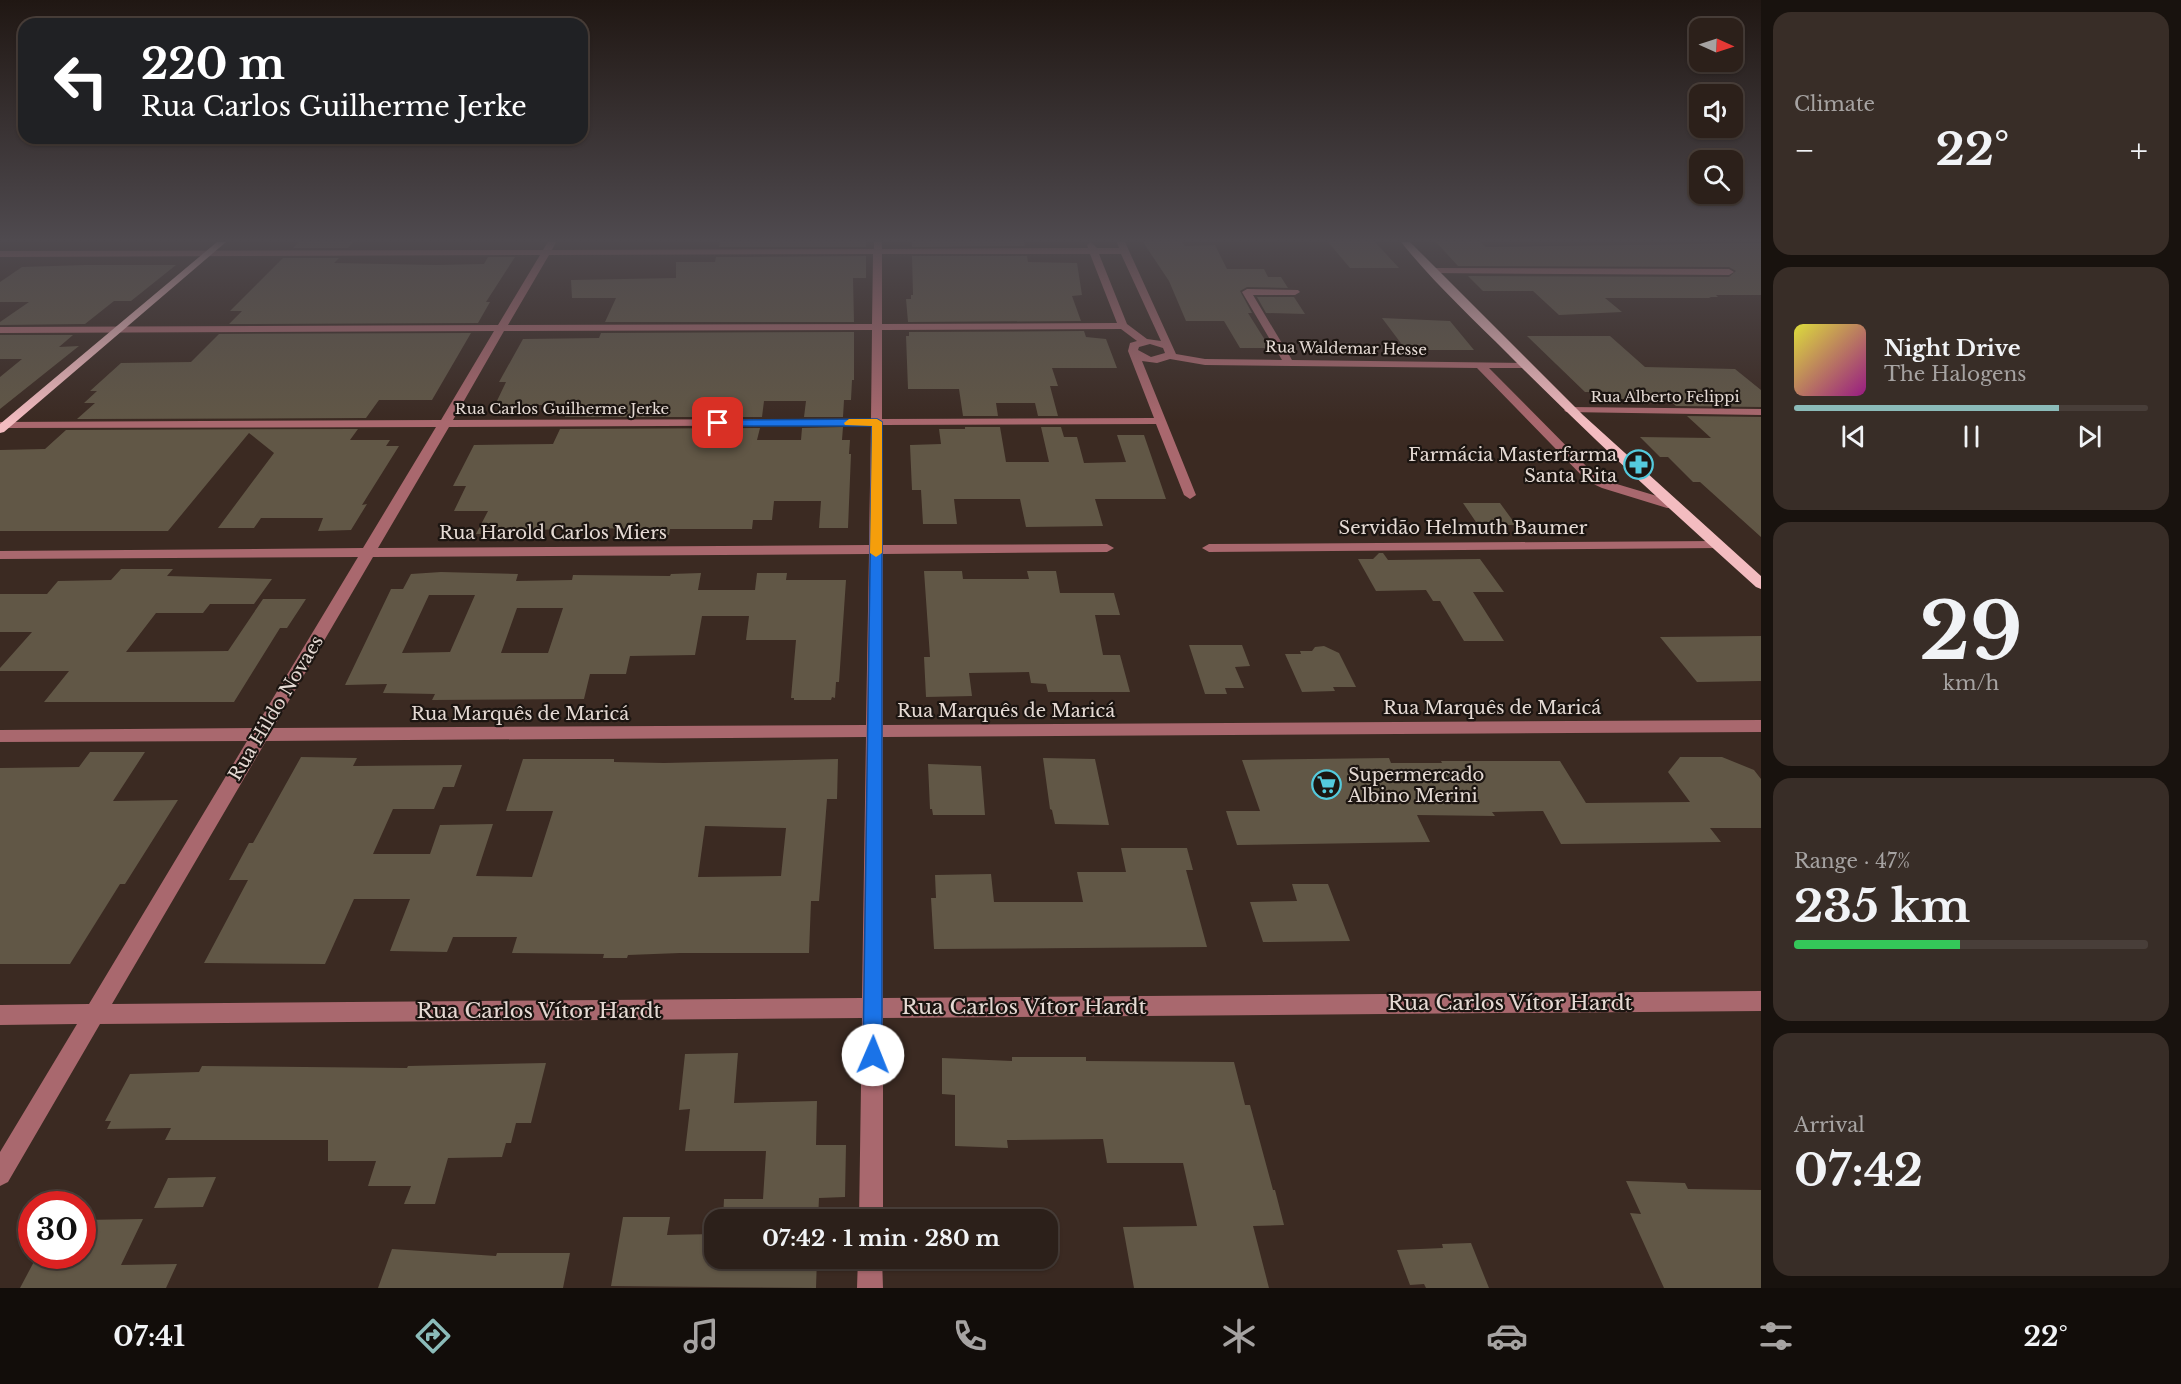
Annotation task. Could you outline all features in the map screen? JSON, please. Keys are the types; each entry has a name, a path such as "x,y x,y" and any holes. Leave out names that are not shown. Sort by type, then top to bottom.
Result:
{"main road":[{"path":"2,427 150,302"},
{"path":"1462,302 1522,365 1672,505 1761,584"}],"street":[{"name":"Rua Hildo Novaes","path":"0,1174 516,302"},
{"path":"871,1209 878,302"},
{"path":"1113,302 1123,326 1144,341 1162,344 1170,353"},
{"path":"1147,302 1170,353"},
{"path":"1253,302 1289,363"},
{"path":"0,330 1123,326"},
{"path":"1144,341 1134,345 1133,351 1190,495"},
{"path":"1133,351 1138,356 1149,359 1161,359 1170,353"},
{"name":"Rua Waldemar Hesse","path":"1170,353 1205,362 1522,365"},
{"path":"1479,364 1591,478 1606,485 1672,505"},
{"name":"Rua Alberto Felippi","path":"1570,410 1761,412"},
{"name":"Rua Carlos Guilherme Jerke","path":"2,427 1161,421"},
{"name":"Servidão Helmuth Baumer","path":"1209,548 1716,545"},
{"name":"Rua Harold Carlos Miers","path":"0,555 1107,548"},
{"name":"Rua Marquês de Maricá","path":"0,736 1761,726"},
{"name":"Rua Carlos Vítor Hardt","path":"0,1015 1761,1001"},
{"path":"870,1269 870,1288"}],"building":[{"path":"29,302 113,302 85,324 0,325 0,322"},
{"path":"239,302 490,302 478,323 229,324 242,311 230,311"},
{"path":"614,302 854,302 854,322 605,322"},
{"path":"906,302 1074,302 1081,321 908,322"},
{"path":"1178,302 1246,302 1252,313 1248,313 1270,348 1240,348 1224,321 1186,321"},
{"path":"1260,302 1297,302 1305,314 1266,313"},
{"path":"1545,302 1610,302 1622,312 1559,315"},
{"path":"1382,318 1450,321 1474,350 1406,350"},
{"path":"1084,331 1086,337 1106,339 1117,368 1052,368 1058,386 1050,386 1058,416 1038,416 1035,403 996,403 998,416 963,416 959,389 908,389 906,336 909,336 909,332"},
{"path":"854,332 854,380 852,380 851,400 844,400 843,417 804,417 806,401 764,401 762,417 565,417 570,405 495,405 506,382 499,382 523,339 599,338 601,333"},
{"path":"471,333 432,400 379,400 366,418 77,419 95,403 84,403 97,391 90,391 121,363 191,362 219,334"},
{"path":"0,335 73,335 59,347 79,346 0,409 0,377 22,359 0,359"},
{"path":"1527,336 1610,336 1645,367 1735,369 1761,390 1761,407 1676,406 1668,399 1606,399 1599,392 1585,392"},
{"path":"1687,416 1761,417 1761,537 1700,482 1693,482 1668,457 1660,457 1640,437 1711,438"},
{"path":"843,427 842,440 850,440 849,454 851,454 848,528 819,528 821,501 774,501 772,520 753,520 752,529 670,529 669,535 640,535 641,529 591,528 476,534 488,511 454,511 466,486 453,486 474,445 553,444 560,429 760,428 757,440 801,440 802,428"},
{"path":"965,427 1000,427 1006,462 1049,462 1041,427 1061,427 1064,437 1077,437 1084,463 1126,462 1117,435 1144,435 1166,499 1095,499 1103,526 1026,527 1020,499 954,499 957,524 923,524 921,490 912,490 910,445 941,444 939,429 965,429"},
{"path":"358,429 350,440 390,440 386,446 399,446 362,505 367,504 351,530 318,531 323,518 261,518 254,528 218,528 274,453 249,433 168,531 0,531 0,450 45,449 66,430"},
{"path":"1463,503 1500,503 1516,525 1478,525"},
{"path":"1379,553 1383,553 1388,560 1480,559 1504,592 1473,592 1504,641 1464,641 1440,601 1433,601 1426,590 1376,591 1358,559 1373,559"},
{"path":"121,569 173,569 167,576 272,579 254,604 210,604 203,613 156,613 126,652 228,651 263,599 306,599 287,628 280,628 234,702 44,702 69,671 0,671 0,668 32,632 0,632 0,594 47,594 58,581 111,580"},
{"path":"924,571 962,571 963,579 1029,579 1027,571 1056,571 1060,593 1114,593 1120,615 1095,615 1103,655 1120,655 1130,692 1048,692 1046,684 1031,683 1029,672 969,673 972,696 926,697 924,657 930,657"},
{"path":"441,572 518,574 516,581 572,580 573,575 670,576 671,574 701,573 698,590 755,590 757,573 787,573 786,580 846,580 839,682 836,682 835,698 832,697 831,700 794,700 791,698 796,640 746,640 749,616 702,616 695,655 630,656 626,674 590,674 584,699 432,700 435,694 383,693 387,684 345,685 391,589 403,589 411,574","holes":["429,595 475,595 450,652 402,653","517,608 563,608 548,653 501,653"]},
{"path":"1761,636 1761,681 1697,682 1660,637"},
{"path":"1189,645 1242,645 1250,666 1235,667 1244,688 1225,688 1227,694 1205,694"},
{"path":"1324,646 1339,653 1356,687 1333,687 1335,691 1302,692 1285,654 1301,654 1300,651 1312,651 1315,647"},
{"path":"90,752 145,752 113,801 178,800 125,884 120,884 70,964 0,964 0,768 79,767"},
{"path":"301,757 357,758 353,766 462,765 454,787 443,787 434,809 393,809 373,854 430,854 440,825 493,824 476,876 532,877 553,811 506,811 523,759 614,759 614,762 664,763 838,759 837,799 827,799 819,901 811,901 809,953 680,953 603,958 604,954 512,953 517,937 453,937 447,952 390,951 410,899 354,899 325,964 204,963 248,880 229,880 249,843 253,843","holes":["705,826 786,828 781,876 698,877"]},
{"path":"1680,757 1722,757 1754,770 1761,779 1761,828 1710,828 1721,842 1561,844 1543,811 1492,812 1495,816 1417,815 1430,842 1237,845 1226,811 1260,811 1242,760 1389,758 1391,763 1560,761 1586,803 1690,802 1668,772"},
{"path":"1043,758 1095,759 1109,825 1055,824 1050,809"},
{"path":"928,764 981,766 985,815 933,815 930,809"},
{"path":"1121,848 1187,848 1193,870 1186,870 1207,947 934,949 931,898 936,898 935,875 991,874 994,902 1083,902 1077,872 1126,872"},
{"path":"1292,884 1328,884 1350,941 1263,942 1250,902 1297,901"},
{"path":"738,1053 734,1103 817,1101 816,1145 846,1145 845,1197 819,1198 818,1209 724,1209 724,1199 763,1199 766,1151 685,1151 690,1109 679,1110 685,1054"},
{"path":"1012,1057 1086,1057 1086,1061 1234,1062 1245,1105 1250,1105 1284,1225 1253,1226 1269,1288 1134,1288 1123,1227 1197,1226 1183,1163 1107,1163 1103,1139 1007,1140 1008,1148 955,1146 955,1095 942,1094 942,1058 1012,1061"},
{"path":"546,1063 531,1123 516,1123 511,1143 506,1143 502,1157 448,1158 435,1204 404,1204 411,1186 368,1186 376,1161 328,1161 328,1140 165,1140 171,1128 107,1129 111,1121 105,1121 130,1074 199,1072 202,1066 407,1068 408,1066"},
{"path":"216,1177 203,1207 154,1208 168,1178"},
{"path":"1626,1181 1685,1183 1688,1189 1761,1190 1761,1288 1664,1288 1630,1213 1641,1214"},
{"path":"623,1217 670,1217 667,1235 704,1234 704,1269 817,1269 816,1288 611,1286"},
{"path":"143,1219 121,1265 177,1264 166,1288 20,1288 30,1269 96,1269 96,1220"},
{"path":"1471,1243 1489,1288 1426,1288 1424,1284 1410,1285 1397,1250 1443,1248 1442,1244"},
{"path":"392,1249 496,1256 497,1253 570,1253 563,1288 378,1288"}],"slow traffic":[{"path":"849,423 877,422 876,553"}],"place":[{"name":"Farmácia Masterfarma Santa Rita","path":"1638,465"},
{"name":"Supermercado Albino Merini","path":"1327,785"}],"route":[{"path":"718,423 877,422 873,1055"}]}
